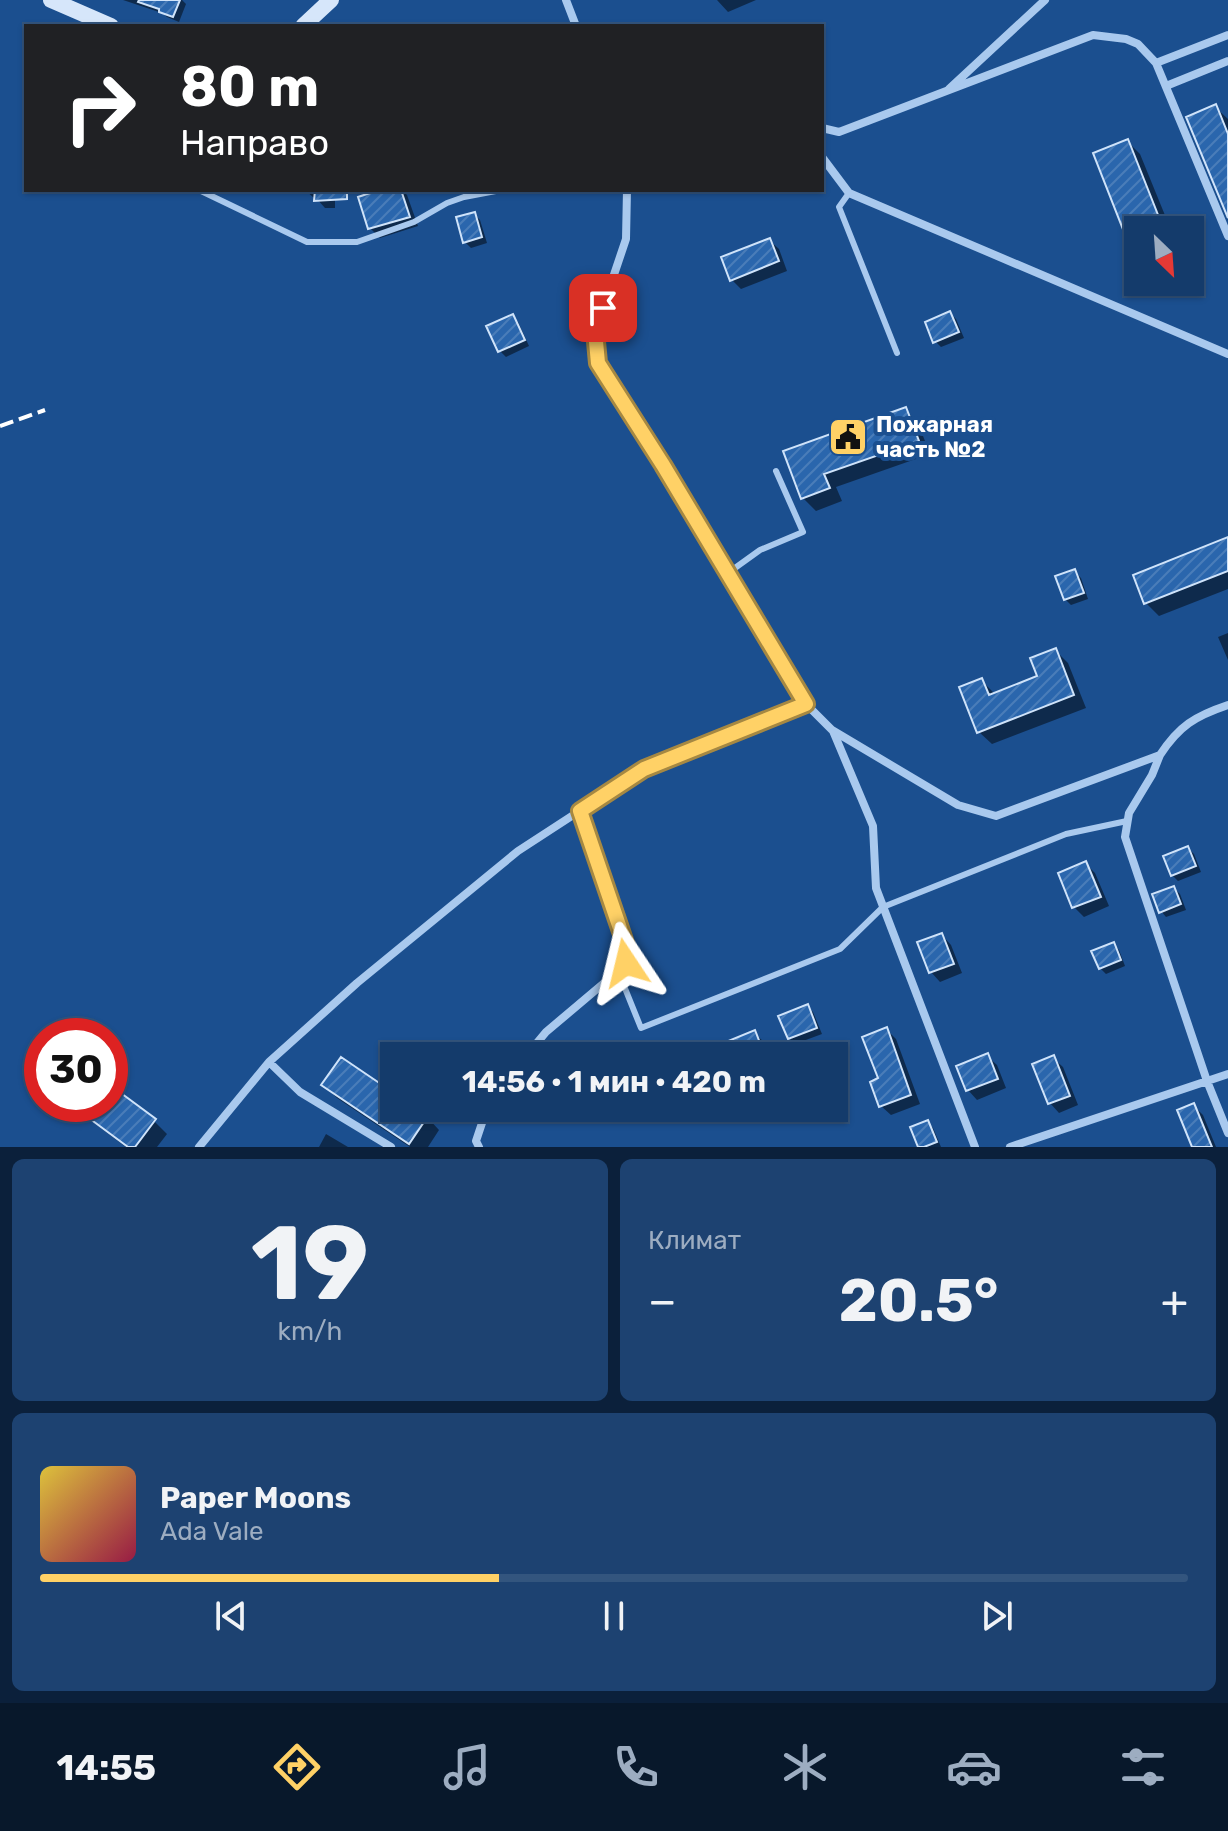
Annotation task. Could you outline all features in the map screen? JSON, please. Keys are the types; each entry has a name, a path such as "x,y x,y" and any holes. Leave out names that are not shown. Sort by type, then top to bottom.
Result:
{"main road":[{"path":"51,0 106,24"},
{"path":"305,24 331,0"}],"street":[{"path":"566,0 575,24"},
{"path":"944,93 1045,0"},
{"path":"824,128 839,132 1093,35 1126,39 1138,44 1156,63 1228,236"},
{"path":"1156,63 1228,35"},
{"path":"1166,86 1228,61"},
{"path":"824,160 849,193 1228,354"},
{"path":"627,192 626,239 595,331 598,363 806,704 832,730 958,805 996,816 1160,755"},
{"path":"199,1147 269,1062 357,983 518,851 644,769 806,704"},
{"path":"1228,705 1201,714 1172,736 1129,813 1125,837 1207,1081 1228,1133"},
{"path":"832,730 873,826 876,888 975,1147"},
{"path":"538,1042 626,963 626,946 580,811"},
{"path":"269,1062 300,1092 391,1147"},
{"path":"1010,1147 1228,1074"},
{"path":"479,1147 476,1141 482,1122"}],"lane":[{"path":"203,192 307,242 357,242 414,222 447,203 490,192"},
{"path":"849,193 839,207 897,353"},
{"path":"728,573 760,550 803,532 776,471"},
{"path":"618,971 641,1028 840,949 883,907 1066,834 1127,821"}],"building":[{"path":"139,0 180,0 173,17"},
{"path":"1216,104 1228,134 1228,218 1186,117"},
{"path":"1128,139 1158,216 1124,216 1124,232 1093,153"},
{"path":"315,192 347,192 347,199 314,201"},
{"path":"373,192 402,192 410,217 368,229 358,197"},
{"path":"475,212 482,237 463,243 456,217"},
{"path":"770,238 779,261 730,281 721,257"},
{"path":"950,311 959,332 933,343 925,322"},
{"path":"513,314 525,340 498,352 486,326"},
{"name":"Пожарная часть №2","path":"906,407 919,441 824,474 830,488 801,499 783,451"},
{"path":"1228,537 1228,571 1144,604 1133,575"},
{"path":"1075,569 1084,593 1064,600 1055,576"},
{"path":"1056,648 1074,695 977,733 959,687 982,678 989,695 1037,676 1030,658"},
{"path":"1188,846 1196,866 1171,876 1163,856"},
{"path":"1086,861 1101,897 1072,908 1058,873"},
{"path":"1174,886 1181,904 1159,913 1152,894"},
{"path":"942,933 954,964 929,973 917,942"},
{"path":"1114,942 1121,960 1099,969 1091,951"},
{"path":"808,1004 817,1028 788,1039 778,1016"},
{"path":"887,1027 911,1095 879,1107 870,1082 878,1078 862,1037"},
{"path":"755,1030 760,1042 726,1042"},
{"path":"988,1053 998,1079 966,1091 956,1066"},
{"path":"1054,1055 1070,1096 1048,1104 1032,1064"},
{"path":"341,1057 380,1083 380,1122 424,1122 409,1144 321,1085"},
{"path":"128,1098 156,1119 135,1147 128,1147 94,1122 128,1122"},
{"path":"1194,1103 1212,1147 1192,1147 1177,1110"},
{"path":"928,1120 937,1142 918,1147 910,1127"}],"railway":[{"path":"0,426 45,410"}],"place":[{"name":"Пожарная часть №2","path":"848,437"}],"route":[{"path":"603,308 595,331 598,363 806,704 644,769 580,811 626,946 626,963"}]}
